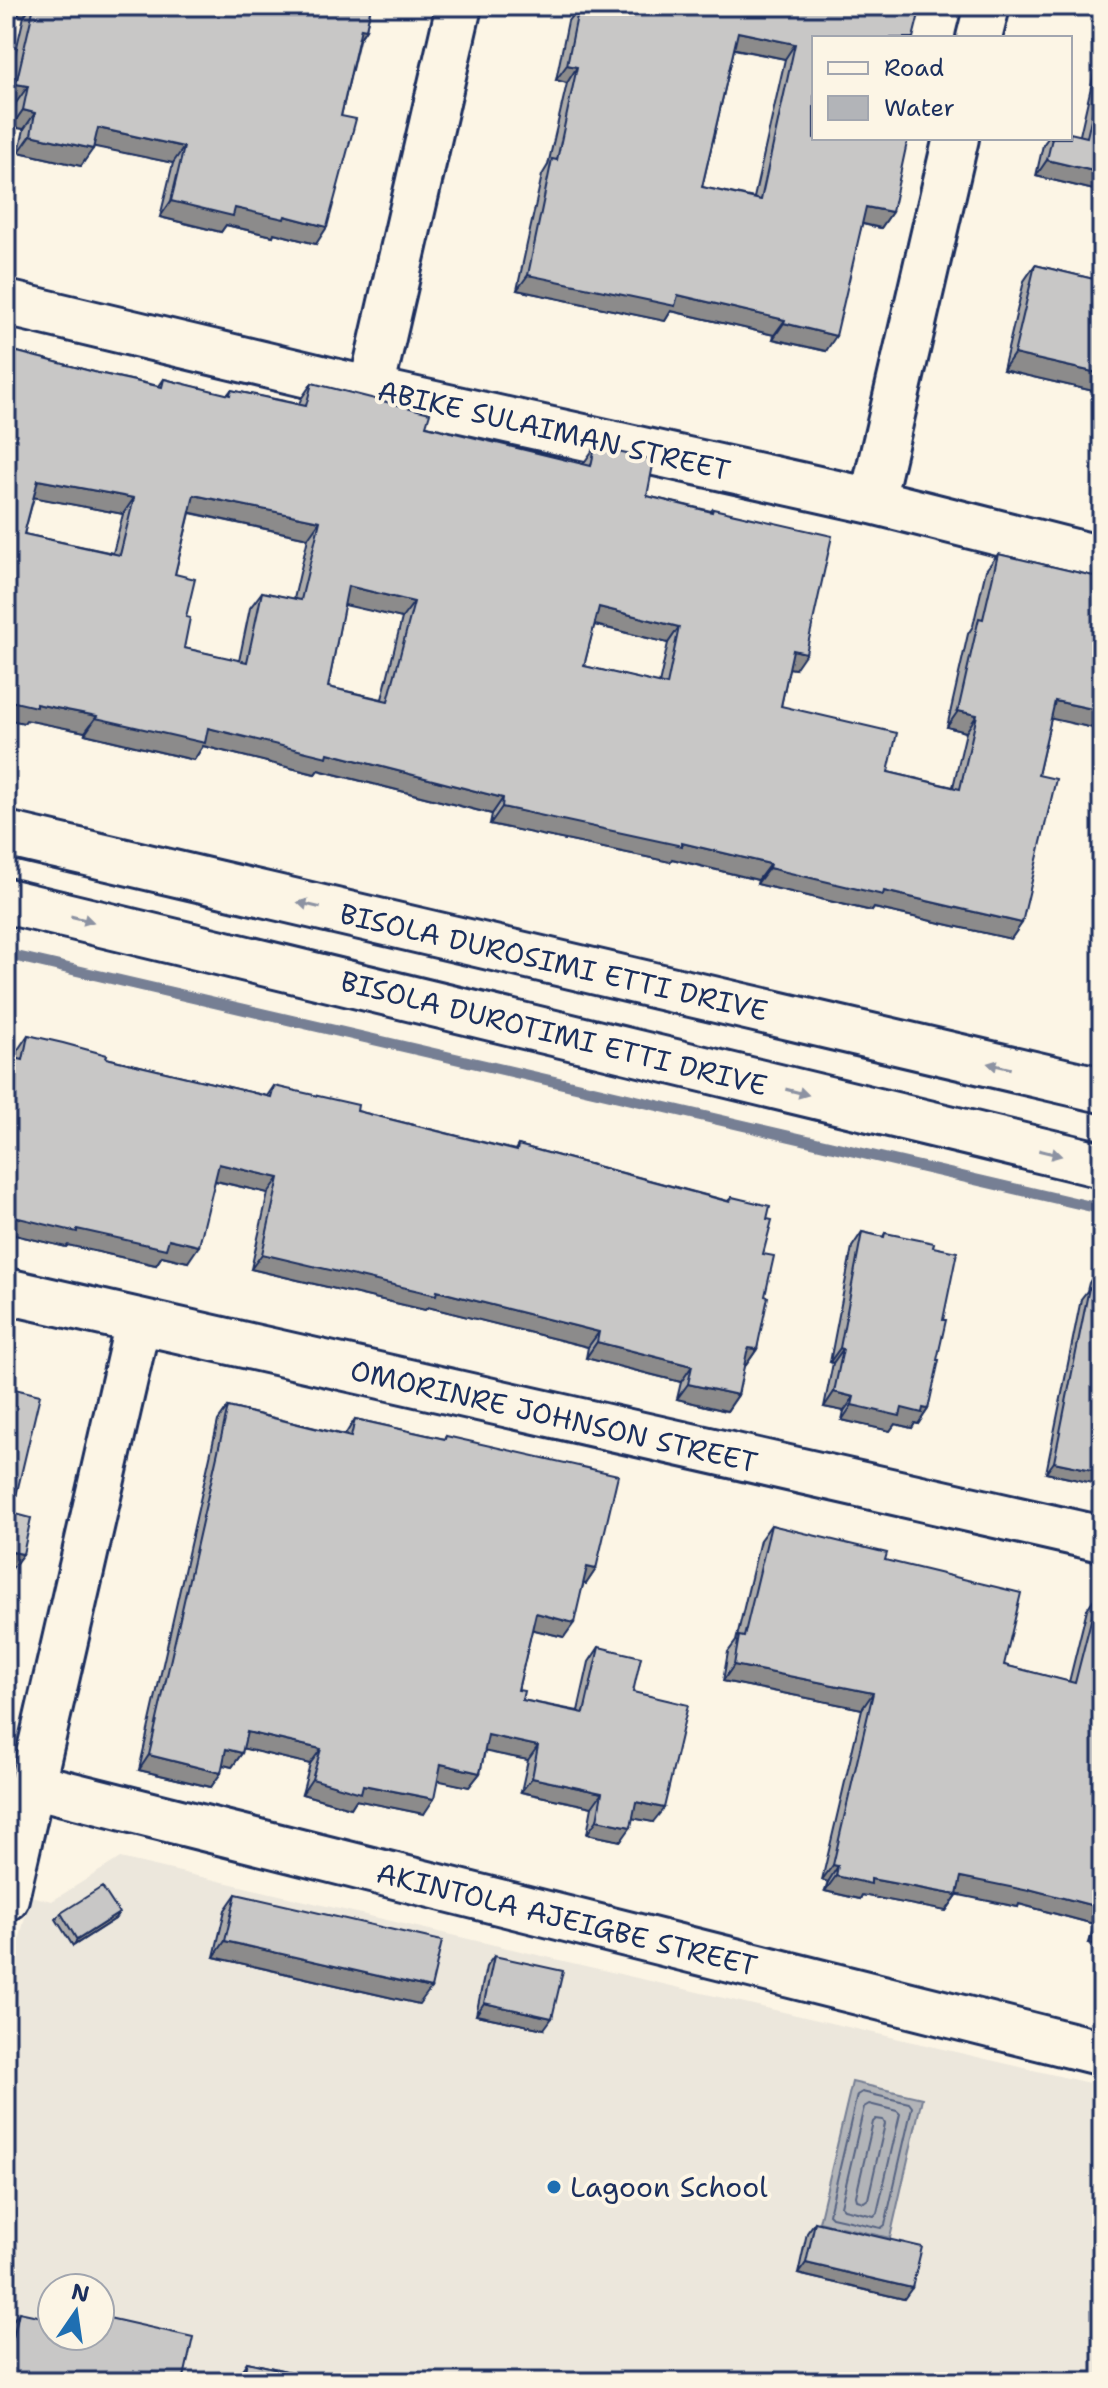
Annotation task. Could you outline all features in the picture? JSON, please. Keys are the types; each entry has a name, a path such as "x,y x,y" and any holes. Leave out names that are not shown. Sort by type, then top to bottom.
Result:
{"street":[{"path":"371,390 459,6"},
{"path":"980,36 987,6"},
{"path":"872,501 956,140"},
{"name":"ABIKE SULAIMAN STREET","path":"6,303 371,390 872,501 1102,559"},
{"name":"BISOLA DUROSIMI ETTI DRIVE","path":"6,834 1102,1090"},
{"name":"BISOLA DUROTIMI ETTI DRIVE","path":"6,901 1102,1165"},
{"name":"OMORINRE JOHNSON STREET","path":"6,1291 1102,1539"},
{"path":"6,1898 138,1322"},
{"name":"AKINTOLA AJEIGBE STREET","path":"32,1785 1102,2053"}],"shaded area":[{"name":"Lagoon School","path":"120,1858 1102,2086 1102,2382 6,2382 6,1996 30,1896 52,1901"}],"water":[{"path":"852,2082 922,2098 890,2238 819,2222"}],"building":[{"path":"34,6 371,6 366,29 361,28 341,116 356,119 327,227 235,208 233,216 171,201 184,147 98,128 93,149 31,135 35,113 23,110 28,86 16,84"},
{"path":"579,6 921,6 914,36 812,36 812,140 908,140 892,212 866,207 836,336 784,323 785,320 678,295 675,306 528,275 552,159 557,160 577,67 567,65","holes":["738,32 795,44 761,200 702,187"]},
{"path":"1102,71 1102,173 1047,160 1052,140 1072,140 1072,133 1087,137"},
{"path":"1035,265 1102,281 1102,374 1014,354"},
{"path":"6,349 162,387 164,379 230,395 231,390 306,406 312,383 430,413 426,426 591,466 595,447 654,460 647,496 832,536 806,653 793,650 781,706 897,733 888,772 960,789 977,715 958,711 979,618 983,619 998,554 1102,578 1102,711 1055,701 1038,775 1056,779 1022,923 884,891 883,895 769,868 770,864 682,843 682,846 502,807 503,798 328,753 327,757 208,728 205,743 97,716 6,700","holes":["38,480 134,498 120,555 24,534","194,495 320,521 301,600 262,592 247,662 184,648 190,618 186,617 195,579 175,574","348,586 414,602 388,701 328,687","599,607 679,627 667,685 584,666"]},
{"path":"28,1035 107,1055 106,1058 271,1097 274,1086 358,1105 357,1111 517,1151 518,1145 730,1202 732,1197 770,1206 767,1219 772,1220 763,1254 774,1256 765,1296 768,1297 757,1349 749,1348 747,1352 738,1395 688,1384 692,1366 597,1342 599,1332 437,1291 436,1295 262,1254 279,1178 219,1164 199,1246 169,1239 166,1249 6,1215 6,1056 23,1060"},
{"path":"862,1232 884,1237 885,1233 934,1243 933,1247 957,1252 943,1320 946,1320 939,1360 928,1409 923,1408 922,1413 902,1408 900,1416 852,1405 854,1397 834,1392"},
{"path":"1096,1272 1102,1273 1102,1472 1054,1462 1089,1288 1093,1289"},
{"path":"6,1387 40,1395 12,1513 31,1518 23,1554 12,1552 6,1580"},
{"path":"228,1407 351,1437 355,1419 618,1475 596,1569 587,1567 574,1623 536,1613 518,1690 524,1691 522,1700 584,1713 599,1647 641,1657 633,1692 688,1705 664,1808 636,1802 631,1827 597,1820 602,1793 532,1778 538,1746 488,1735 480,1773 441,1764 434,1799 363,1785 361,1793 312,1779 321,1749 247,1732 242,1753 226,1749 221,1773 149,1755"},
{"path":"771,1525 887,1553 885,1560 1021,1593 1004,1665 1075,1683 1098,1593 1102,1594 1102,1908 1029,1889 961,1877 957,1895 871,1879 871,1884 836,1876 838,1866 833,1865 873,1693 734,1665 739,1636 744,1637"},
{"path":"102,1887 119,1913 77,1940 61,1913"},
{"path":"236,1894 442,1941 431,1988 225,1941"},
{"path":"494,1956 563,1971 552,2018 484,2003"},
{"path":"815,2222 922,2247 912,2288 806,2263"},
{"path":"19,2312 36,2316 36,2352 116,2352 116,2320 193,2337 183,2382 6,2382"},
{"path":"247,2362 334,2382 242,2382"}],"waterway":[{"path":"6,954 1102,1209"}],"place":[{"name":"Lagoon School","path":"554,2187"}]}
